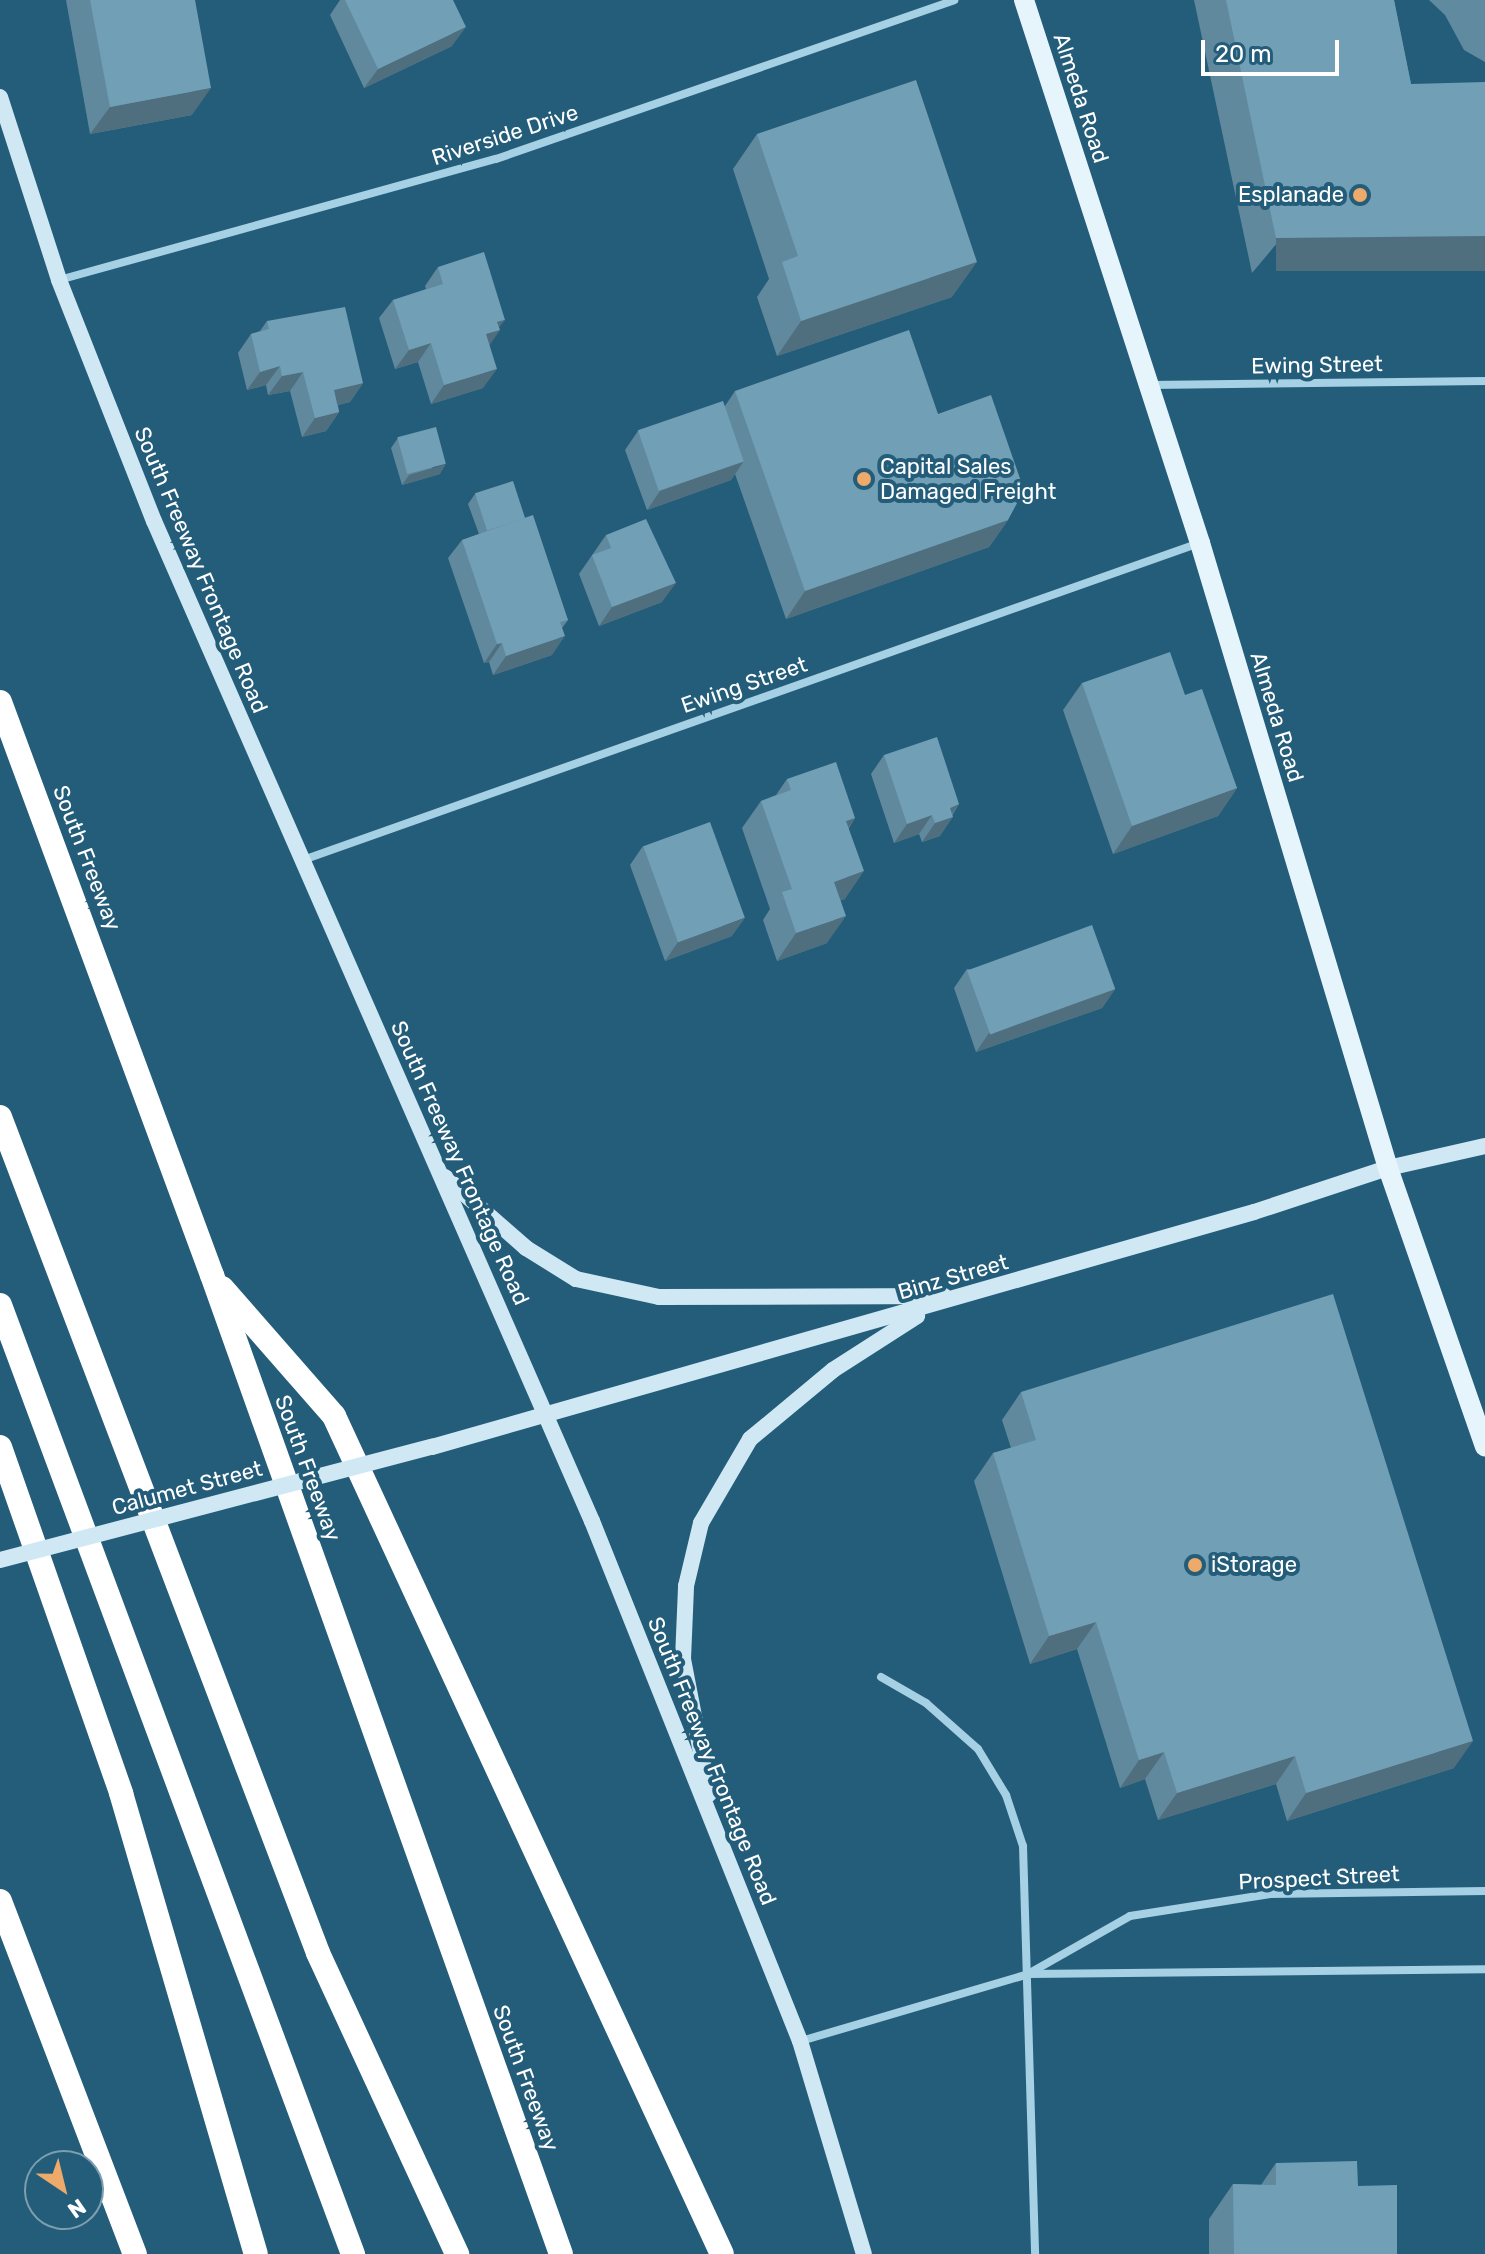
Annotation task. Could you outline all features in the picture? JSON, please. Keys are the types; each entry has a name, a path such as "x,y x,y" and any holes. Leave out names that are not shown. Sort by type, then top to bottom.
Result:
{"highway":[{"name":"South Freeway","path":"0,702 212,1275 561,2254"},
{"path":"0,1117 318,1953 457,2254"},
{"path":"212,1275 334,1416 722,2254"},
{"path":"0,1305 353,2254"},
{"path":"0,1447 121,1793 256,2254"},
{"path":"0,1901 135,2254"}],"main road":[{"name":"Almeda Road","path":"1024,0 1200,543 1388,1168 1485,1447"},
{"name":"South Freeway Frontage Road","path":"0,97 59,280 154,521 300,861 550,1416 800,2041 864,2254"},
{"name":"Binz Street","path":"432,1447 933,1305 1388,1168 1485,1146"},
{"path":"439,1172 526,1248 576,1279 659,1297 966,1295"},
{"path":"716,1831 683,1659 686,1586 701,1523 750,1439 833,1370 933,1305"},
{"name":"Calumet Street","path":"0,1560 432,1447"}],"street":[{"name":"Riverside Drive","path":"59,280 496,159 954,0"},
{"name":"Ewing Street","path":"1150,385 1485,381"},
{"name":"Ewing Street","path":"300,861 1200,543"},
{"path":"881,1677 926,1703 978,1749 1006,1795 1023,1846 1035,2254"},
{"name":"Prospect Street","path":"800,2041 1028,1974 1130,1916 1270,1894 1485,1891"},
{"name":"Prospect Street","path":"1028,1974 1485,1969"}],"water":[{"path":"1429,0 1485,0 1485,62 1464,50 1445,15"}],"building":[{"path":"90,0 195,0 211,88 110,107"},
{"path":"345,0 453,0 466,27 378,69"},
{"name":"Esplanade","path":"1226,0 1394,0 1411,84 1485,82 1485,236 1276,238"},
{"path":"916,80 977,262 801,321 782,262 798,256 757,134"},
{"path":"484,252 505,320 497,322 500,330 486,334 497,369 444,385 431,343 409,350 393,300 443,284 438,267"},
{"path":"345,307 363,383 334,390 339,412 315,418 303,372 282,376 280,366 260,372 251,334 269,329 267,321"},
{"name":"Capital Sales Damaged Freight","path":"909,330 938,414 991,395 1024,490 1008,520 805,591 735,391"},
{"path":"723,401 744,462 659,491 638,430"},
{"path":"436,427 446,464 407,474 397,437"},
{"path":"513,481 525,518 487,530 475,493"},
{"path":"533,515 568,620 560,622 565,636 506,656 502,643 497,644 462,540"},
{"path":"646,519 676,583 612,607 592,555 611,548 606,535"},
{"path":"1170,652 1185,695 1202,689 1237,788 1132,826 1082,683"},
{"path":"937,737 959,804 950,808 953,817 935,823 932,815 907,824 884,755"},
{"path":"836,762 855,818 846,821 864,871 834,882 846,916 796,933 782,892 792,889 761,801 791,790 787,779"},
{"path":"710,822 745,918 678,942 643,846"},
{"path":"1092,925 1115,989 990,1034 967,970"},
{"name":"iStorage","path":"1333,1294 1473,1741 1306,1793 1295,1756 1177,1793 1164,1752 1139,1760 1096,1622 1049,1636 993,1453 1036,1440 1021,1392"},
{"path":"1357,2161 1358,2186 1397,2185 1397,2254 1234,2254 1233,2184 1276,2185 1276,2163"}],"place":[{"name":"Esplanade","path":"1360,195"},
{"name":"Capital Sales Damaged Freight","path":"864,479"},
{"name":"iStorage","path":"1195,1565"}]}
